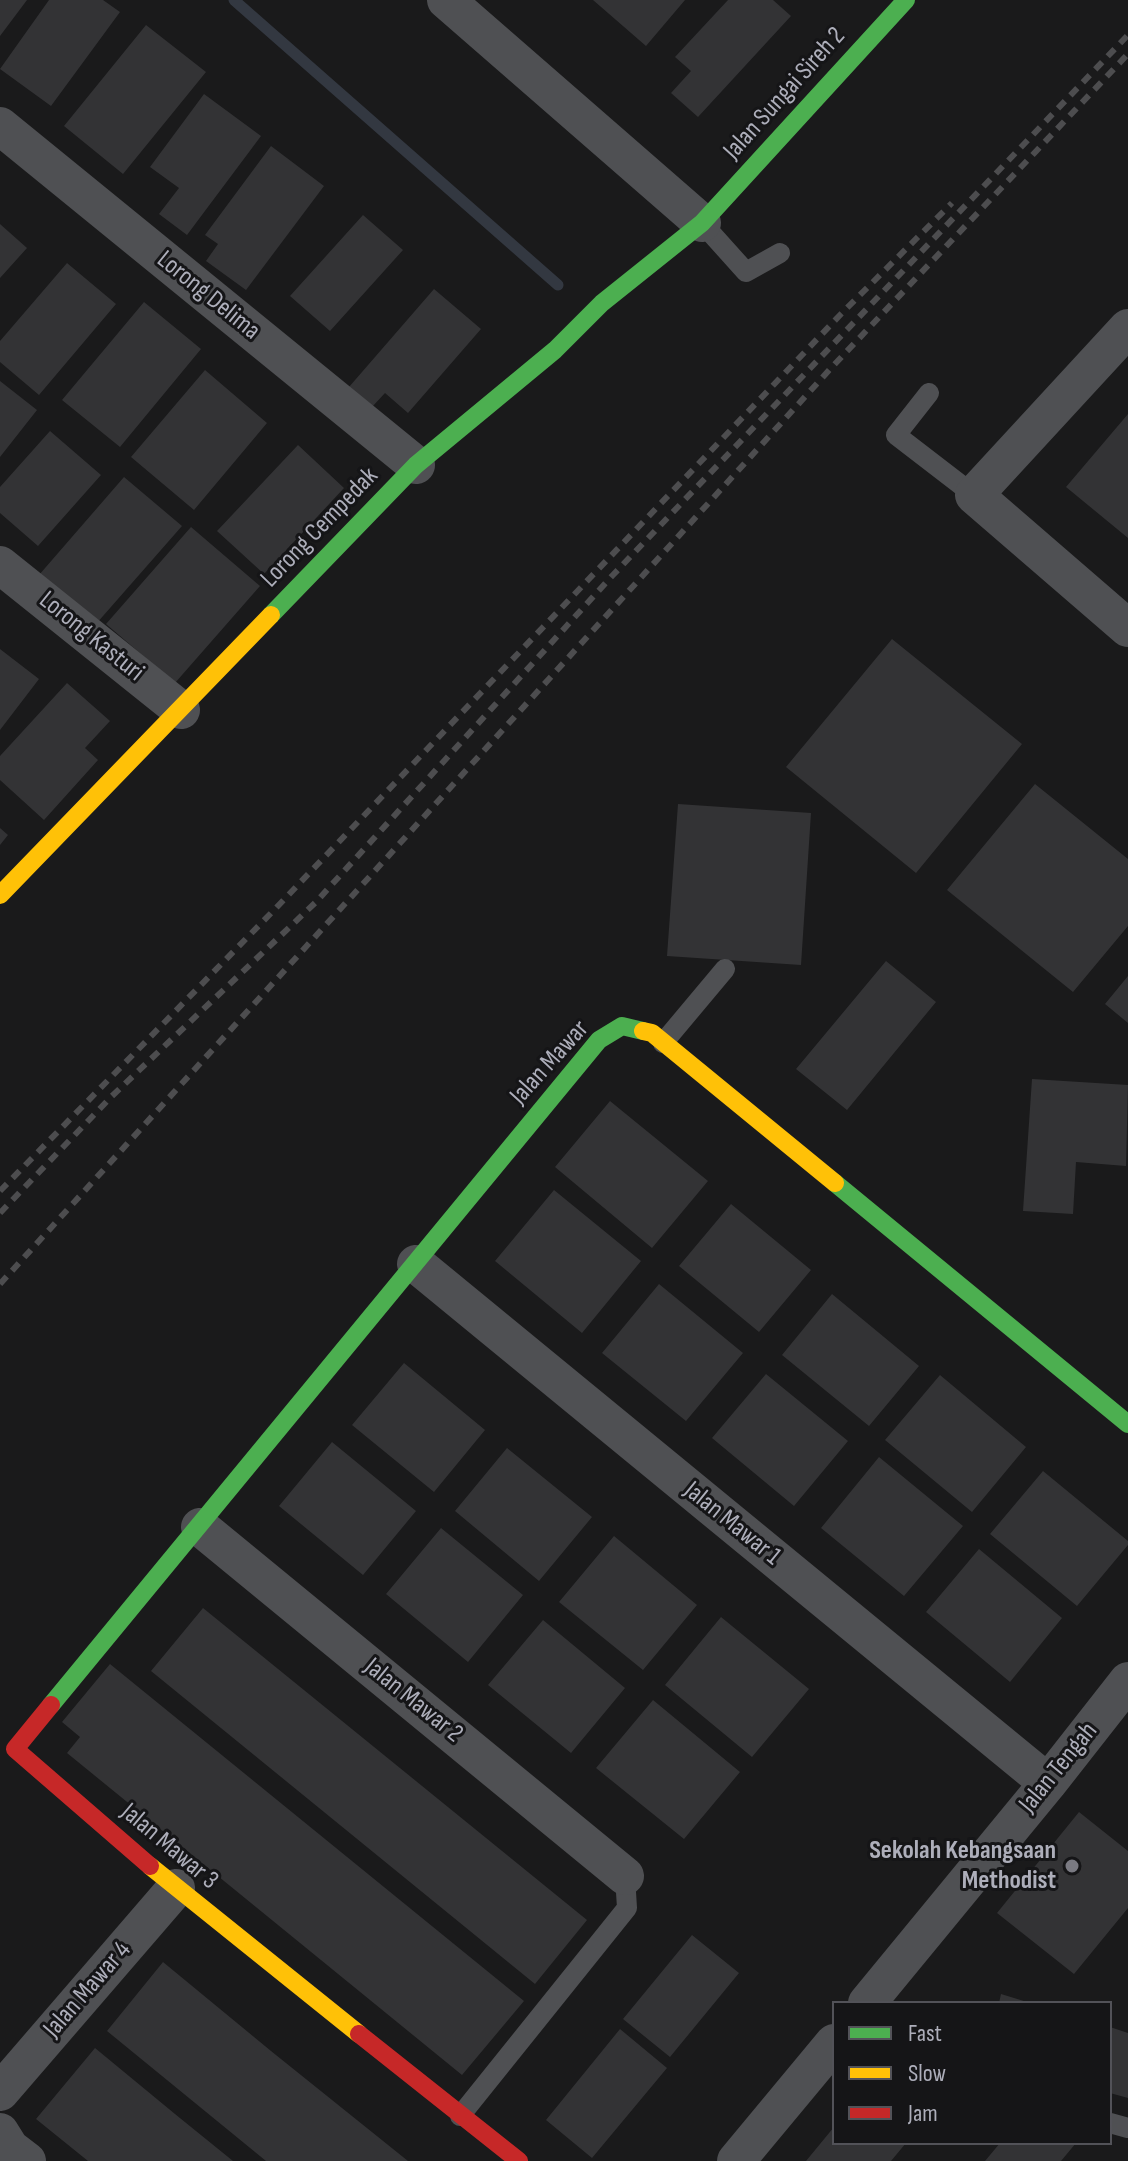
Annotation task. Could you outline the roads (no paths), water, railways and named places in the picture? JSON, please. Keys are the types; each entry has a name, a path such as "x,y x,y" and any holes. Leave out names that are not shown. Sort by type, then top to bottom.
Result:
{"street":[{"path":"446,0 702,223"},
{"name":"Jalan Sungai Sireh 2","path":"702,223 906,0"},
{"name":"Lorong Delima","path":"0,126 416,465"},
{"name":"Lorong Cempedak","path":"0,895 416,465 555,350 602,303 702,223"},
{"path":"1128,328 974,495 1128,628"},
{"name":"Lorong Kasturi","path":"0,565 181,710"},
{"name":"Jalan Mawar","path":"200,1527 599,1040 622,1026 652,1033 1128,1424"},
{"name":"Jalan Mawar 1","path":"416,1264 1048,1783"},
{"name":"Jalan Mawar 2","path":"200,1527 625,1876"},
{"name":"Jalan Mawar 3","path":"200,1527 15,1749 176,1888 519,2161"},
{"name":"Jalan Tengah","path":"869,2001 1128,1681"},
{"name":"Jalan Mawar 4","path":"0,2092 176,1888"},
{"path":"736,2161 832,2045"},
{"path":"0,2132 10,2148 27,2161"}],"lane":[{"path":"702,223 746,272 780,253"},
{"path":"929,393 896,435 974,495"},
{"path":"663,1043 725,969"},
{"path":"460,2116 627,1908 625,1876"}],"waterway":[{"path":"234,0 558,285"}],"railway":[{"path":"0,1213 111,1097 316,902 612,576 1128,35"},
{"path":"0,1284 832,367 1128,54"},
{"path":"0,1191 276,908 841,314 952,203"}],"place":[{"name":"Sekolah Kebangsaan Methodist","path":"1072,1866"}]}
